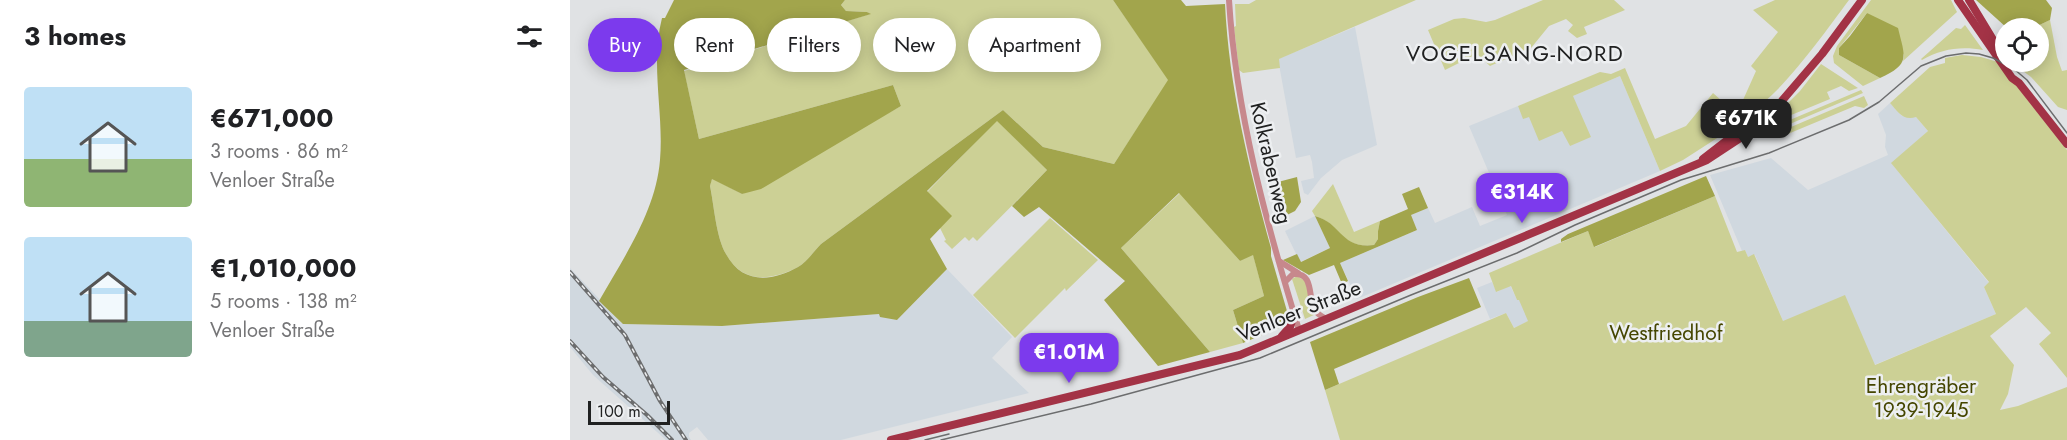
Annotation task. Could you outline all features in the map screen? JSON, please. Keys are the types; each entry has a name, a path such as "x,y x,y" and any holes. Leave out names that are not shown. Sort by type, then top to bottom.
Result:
{"main road":[{"name":"Venloer Straße","path":"884,440 892,440 1240,355 1701,161 1709,152 1743,128 1756,123 1781,102 1862,0"},
{"path":"1958,0 2012,78 2019,83"},
{"path":"1969,0 1995,43"},
{"path":"2012,72 2067,144"},
{"path":"1281,337 1291,325 1294,315"}],"street":[{"name":"Kolkrabenweg","path":"1229,0 1237,86 1257,183 1299,330"},
{"path":"1278,261 1298,273 1309,284 1315,311 1326,319"},
{"path":"1286,281 1293,274 1298,273"}],"shaded area":[{"path":"674,0 845,0 841,5 846,11 871,14 858,18 767,18 767,45 755,49 755,18 674,18 674,72 684,72 699,139 893,85 901,106 761,189 742,194 712,179 710,186 718,230 726,254 740,271 758,277 768,277 778,276 801,265 821,244 1003,110 1043,147 1114,164 1168,80 1113,0 1181,0 1186,6 1225,4 1231,66 1241,127 1271,248 1271,256 1289,318 1286,325 1243,343 1233,310 1264,296 1253,255 1240,261 1179,193 1121,248 1210,352 1158,366 1104,300 1125,281 1039,207 1024,217 1012,206 1047,170 997,121 927,191 952,216 930,239 947,269 897,320 880,317 879,314 722,326 623,324 599,301 646,215 657,179 661,142 657,72 662,72 662,18 665,18"},
{"path":"1976,0 2046,0 2052,8 2049,20 2049,18 1996,18"},
{"path":"1867,13 1898,28 1904,53 1901,64 1880,78 1839,55 1839,48"},
{"path":"1355,27 1377,145 1342,160 1321,178 1308,195 1304,193 1301,181 1314,178 1312,162 1310,155 1296,158 1278,59"},
{"path":"1620,76 1660,171 1357,299 1340,263 1417,230 1410,215 1428,208 1435,223 1472,207 1480,226 1507,215 1469,126 1518,106 1523,118 1529,116 1563,131 1570,146 1573,96"},
{"path":"1890,103 1902,116 1916,117 1928,131 1892,164 1989,283 1984,287 1996,314 1874,365 1783,321 1755,255 1748,257 1745,250 1742,251 1710,175 1771,158 1808,190 1888,155 1885,147 1886,135 1878,114"},
{"path":"1706,176 1715,196 1594,247 1588,231 1561,242 1561,239 1568,234"},
{"path":"1297,177 1301,202 1295,211 1287,215 1278,182"},
{"path":"1419,187 1428,208 1411,215 1417,230 1340,263 1348,281 1342,284 1334,265 1309,275 1283,260 1297,254 1301,262 1330,248 1315,216 1324,219 1354,243 1374,245 1378,239 1380,221 1408,209 1402,194"},
{"path":"1315,216 1330,248 1300,262 1285,231"},
{"path":"570,268 623,324 722,326 879,314 897,320 947,269 1012,337 992,358 1029,393 841,440 708,440 697,427 689,433 691,440 666,440 593,375 570,347"},
{"path":"1469,278 1481,307 1334,369 1339,384 1325,390 1310,342"},
{"path":"1492,282 1497,292 1510,285 1529,321 1514,328 1506,313 1490,319 1477,288"}],"green space":[{"path":"845,0 1113,0 1169,80 1114,164 1043,147 1003,110 821,244 798,267 768,277 749,275 740,271 733,264 723,247 710,186 712,178 742,194 901,106 893,85 699,139 684,72 755,72 755,49 767,46 767,72 861,72 861,18 857,18 870,14 846,11 841,5"},
{"path":"1256,0 1416,0 1279,59 1280,68 1243,73 1239,70 1234,27 1236,26 1235,4 1249,4"},
{"path":"1543,0 1614,0 1625,10 1584,27 1587,34 1577,38 1568,31 1573,25 1566,19 1549,26 1531,48 1490,66 1477,54 1445,70 1428,30 1454,19 1464,18 1486,22 1495,20"},
{"path":"1775,0 1849,0 1788,78 1762,104 1752,108 1743,100 1756,71 1751,66 1778,32 1753,10"},
{"path":"1871,0 1951,0 1957,12 1903,61 1904,55 1867,13 1839,48 1839,55 1880,78 1863,86 1834,63 1833,56 1837,46"},
{"path":"2049,20 2062,71 2067,70 2067,110 2058,107 2024,72 2049,72"},
{"path":"1965,25 1983,50 1951,49 1921,59 1956,28 1961,29"},
{"name":"Westfriedhof","path":"1962,55 1995,61 1995,72 2006,72 2067,150 2067,378 2039,344 2051,333 2026,307 1990,336 2014,365 2008,394 2000,410 2018,406 2067,387 2067,440 1340,440 1325,390 1506,313 1514,328 1528,321 1511,286 1496,292 1489,273 1588,231 1595,247 1715,196 1737,252 1745,250 1748,257 1754,254 1783,321 1845,295 1875,365 1996,314 1984,287 1989,282 1891,163 1928,131 1916,117 1904,117 1890,103 1930,67 1945,63 1945,58"},
{"path":"1821,64 1858,88 1849,91 1841,86 1827,92 1830,99 1765,126 1800,91"},
{"path":"1625,68 1655,139 1686,126 1713,93 1739,116 1739,124 1683,160 1660,171 1620,76 1573,96 1591,137 1570,146 1562,131 1539,141 1529,117 1523,119 1518,106 1600,72 1611,74"},
{"path":"1861,90 1863,93 1766,134 1764,131"},
{"path":"1864,96 1868,105 1864,108 1855,106 1783,136 1770,136"},
{"path":"997,120 1047,170 977,241 973,237 969,241 965,237 952,249 944,241 946,240 940,228 951,216 927,192"},
{"path":"1333,184 1354,232 1380,221 1378,239 1374,245 1363,245 1347,240 1331,224 1315,216 1312,211"},
{"path":"1180,193 1240,261 1253,254 1264,296 1233,310 1243,343 1210,352 1121,248"},
{"path":"1050,218 1098,260 1066,291 1065,288 1015,338 973,295"},
{"path":"1297,276 1305,281 1316,314 1305,319 1292,279"}],"tram line":[{"path":"941,440 1091,404 1260,358 1517,253 1575,225 1681,180 1769,153 1849,120 1879,102 1921,66 1946,56 1979,54 1993,58 2014,69 2027,80 2067,133"},
{"path":"925,440 949,434"}],"railway":[{"path":"570,272 625,335 660,401 686,440"},
{"path":"570,341 603,377 672,440"}],"district":[{"name":"VOGELSANG-NORD","path":"1515,53"}],"park label":[{"name":"Ehrengräber 1939-1945","path":"1921,398"}]}
